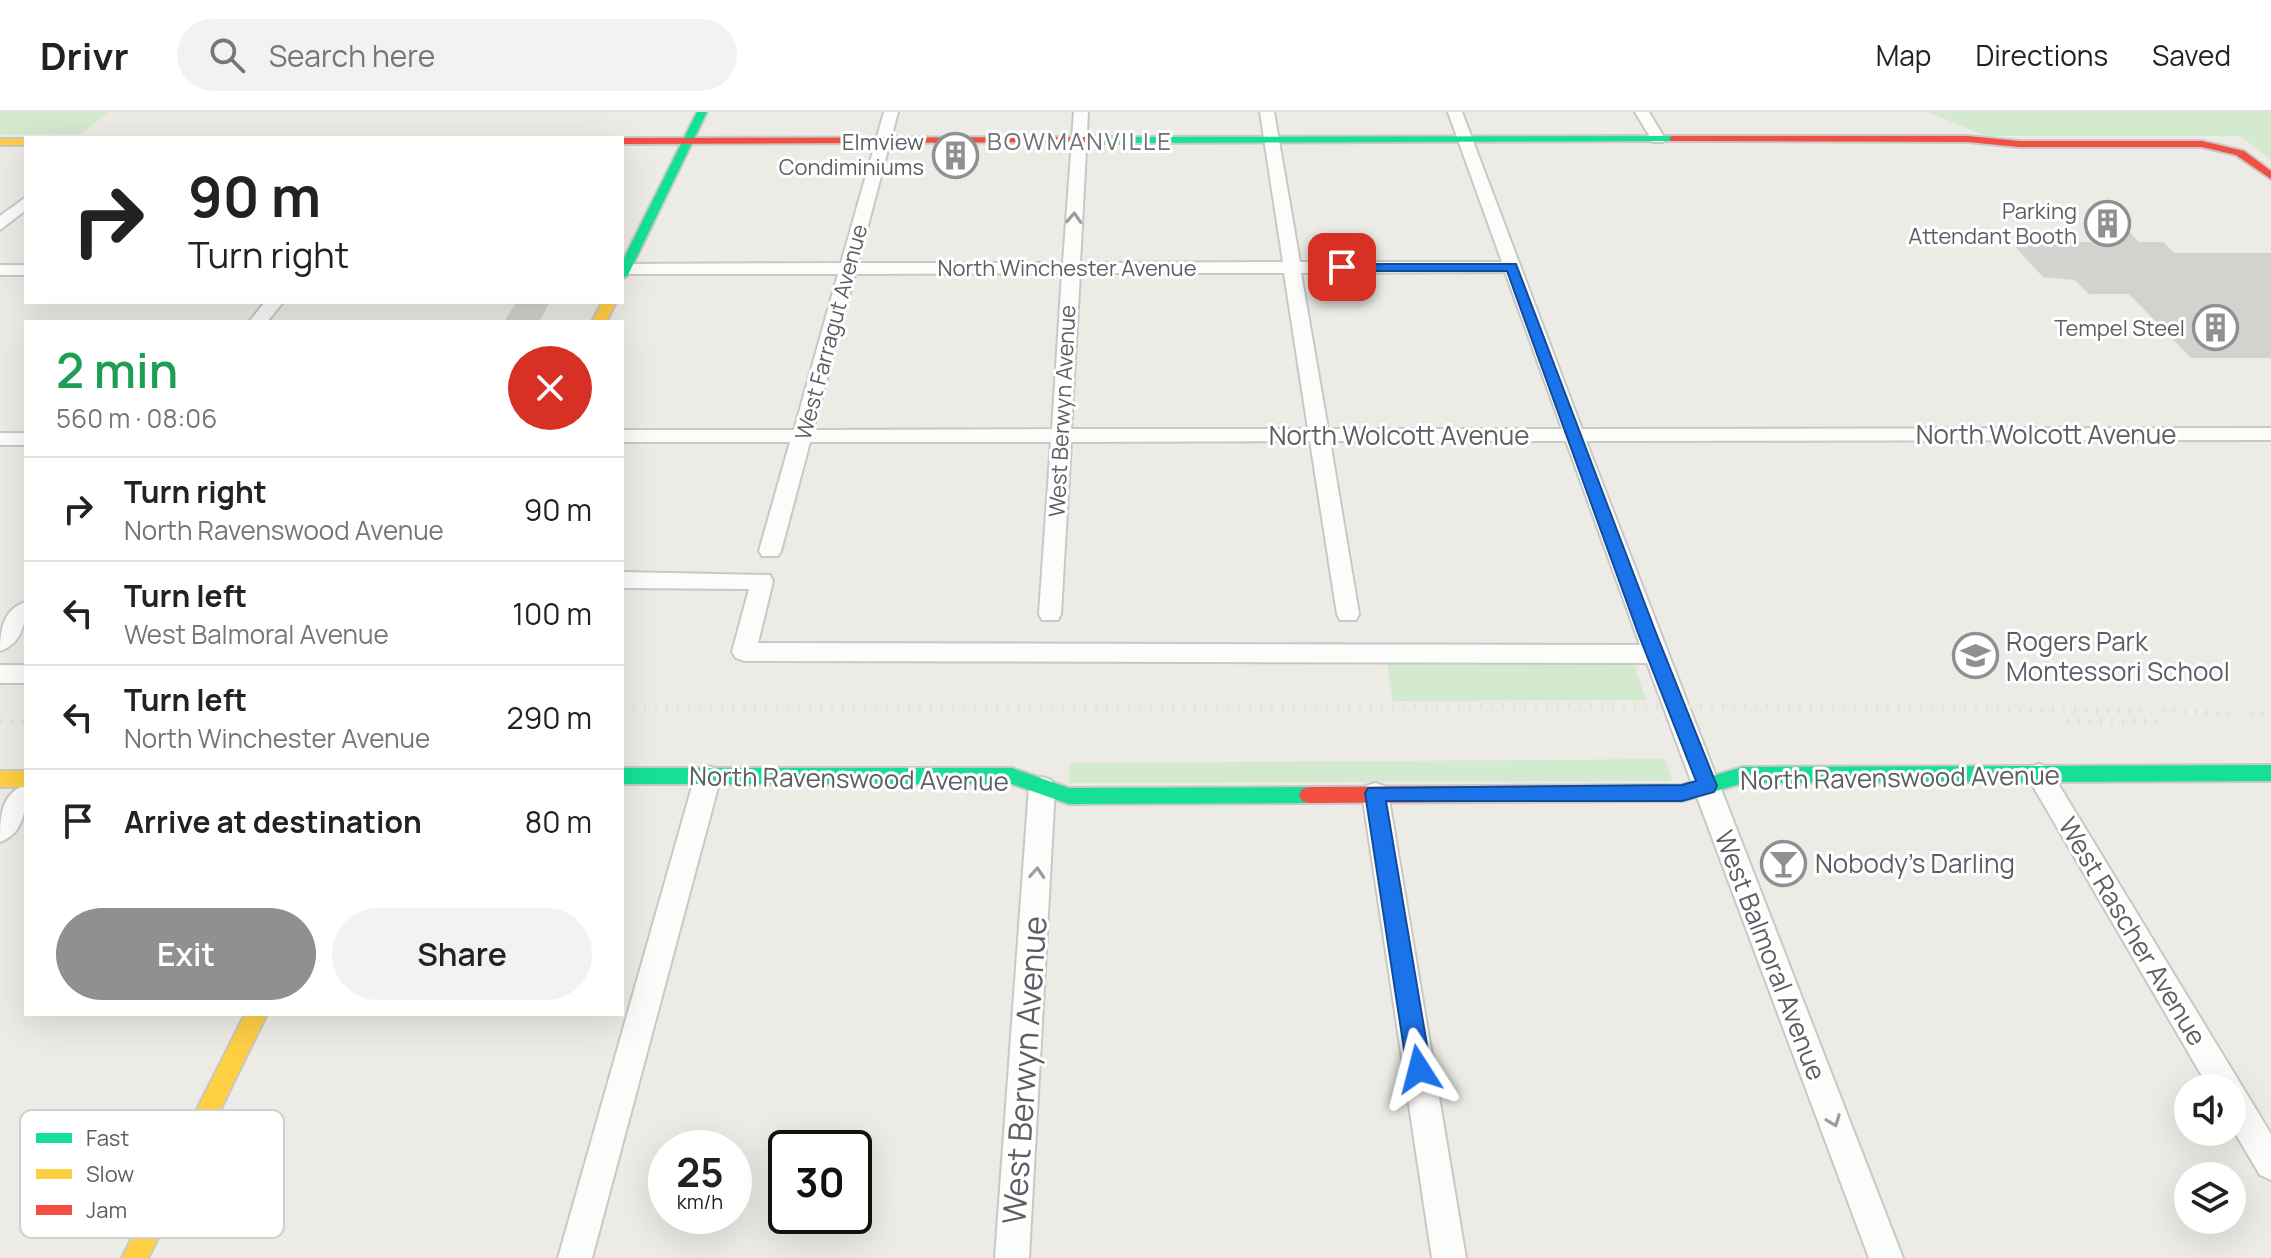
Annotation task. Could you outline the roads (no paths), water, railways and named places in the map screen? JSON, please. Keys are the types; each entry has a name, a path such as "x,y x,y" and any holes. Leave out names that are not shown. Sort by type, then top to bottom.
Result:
{"street":[{"path":"624,269 702,112"},
{"name":"West Farragut Avenue","path":"770,551 891,112"},
{"name":"West Berwyn Avenue","path":"1050,614 1081,112"},
{"path":"1267,112 1348,614"},
{"name":"West Balmoral Avenue","path":"1455,112 1655,654 1886,1258"},
{"path":"1642,112 1658,139"},
{"path":"1930,123 1968,139 1987,143 2202,144 2223,147 2240,153 2271,176"},
{"path":"624,141 1968,139"},
{"path":"0,142 24,142"},
{"path":"0,225 24,204"},
{"name":"North Winchester Avenue","path":"624,271 1512,267"},
{"path":"0,270 24,270"},
{"path":"260,320 272,304"},
{"name":"North Wolcott Avenue","path":"624,436 2271,434"},
{"path":"0,439 24,439"},
{"path":"624,580 762,581 744,652 1655,654"},
{"path":"0,642 24,612"},
{"path":"0,674 24,674"},
{"name":"North Ravenswood Avenue","path":"624,776 1012,776 1069,796 1682,793 1743,775 2271,773"},
{"name":"West Rascher Avenue","path":"2039,774 2218,1074"},
{"path":"575,1258 708,776"},
{"path":"0,779 24,779"},
{"name":"West Berwyn Avenue","path":"1012,1258 1042,787"},
{"path":"1375,793 1449,1258"},
{"path":"0,831 24,798"},
{"path":"208,1110 255,1016"},
{"path":"2246,1122 2271,1164"},
{"path":"135,1258 145,1238"}],"railway":[{"path":"624,709 1716,706 2271,713"},
{"path":"2067,721 2163,722"},
{"path":"0,722 24,722"}],"place":[{"name":"Elmview Condiminiums","path":"955,155"},
{"name":"Parking Attendant Booth","path":"2108,224"},
{"name":"Tempel Steel","path":"2216,328"},
{"name":"Rogers Park Montessori School","path":"1975,656"},
{"name":"Nobody's Darling","path":"1784,863"}],"district":[{"name":"BOWMANVILLE","path":"1080,140"}]}
